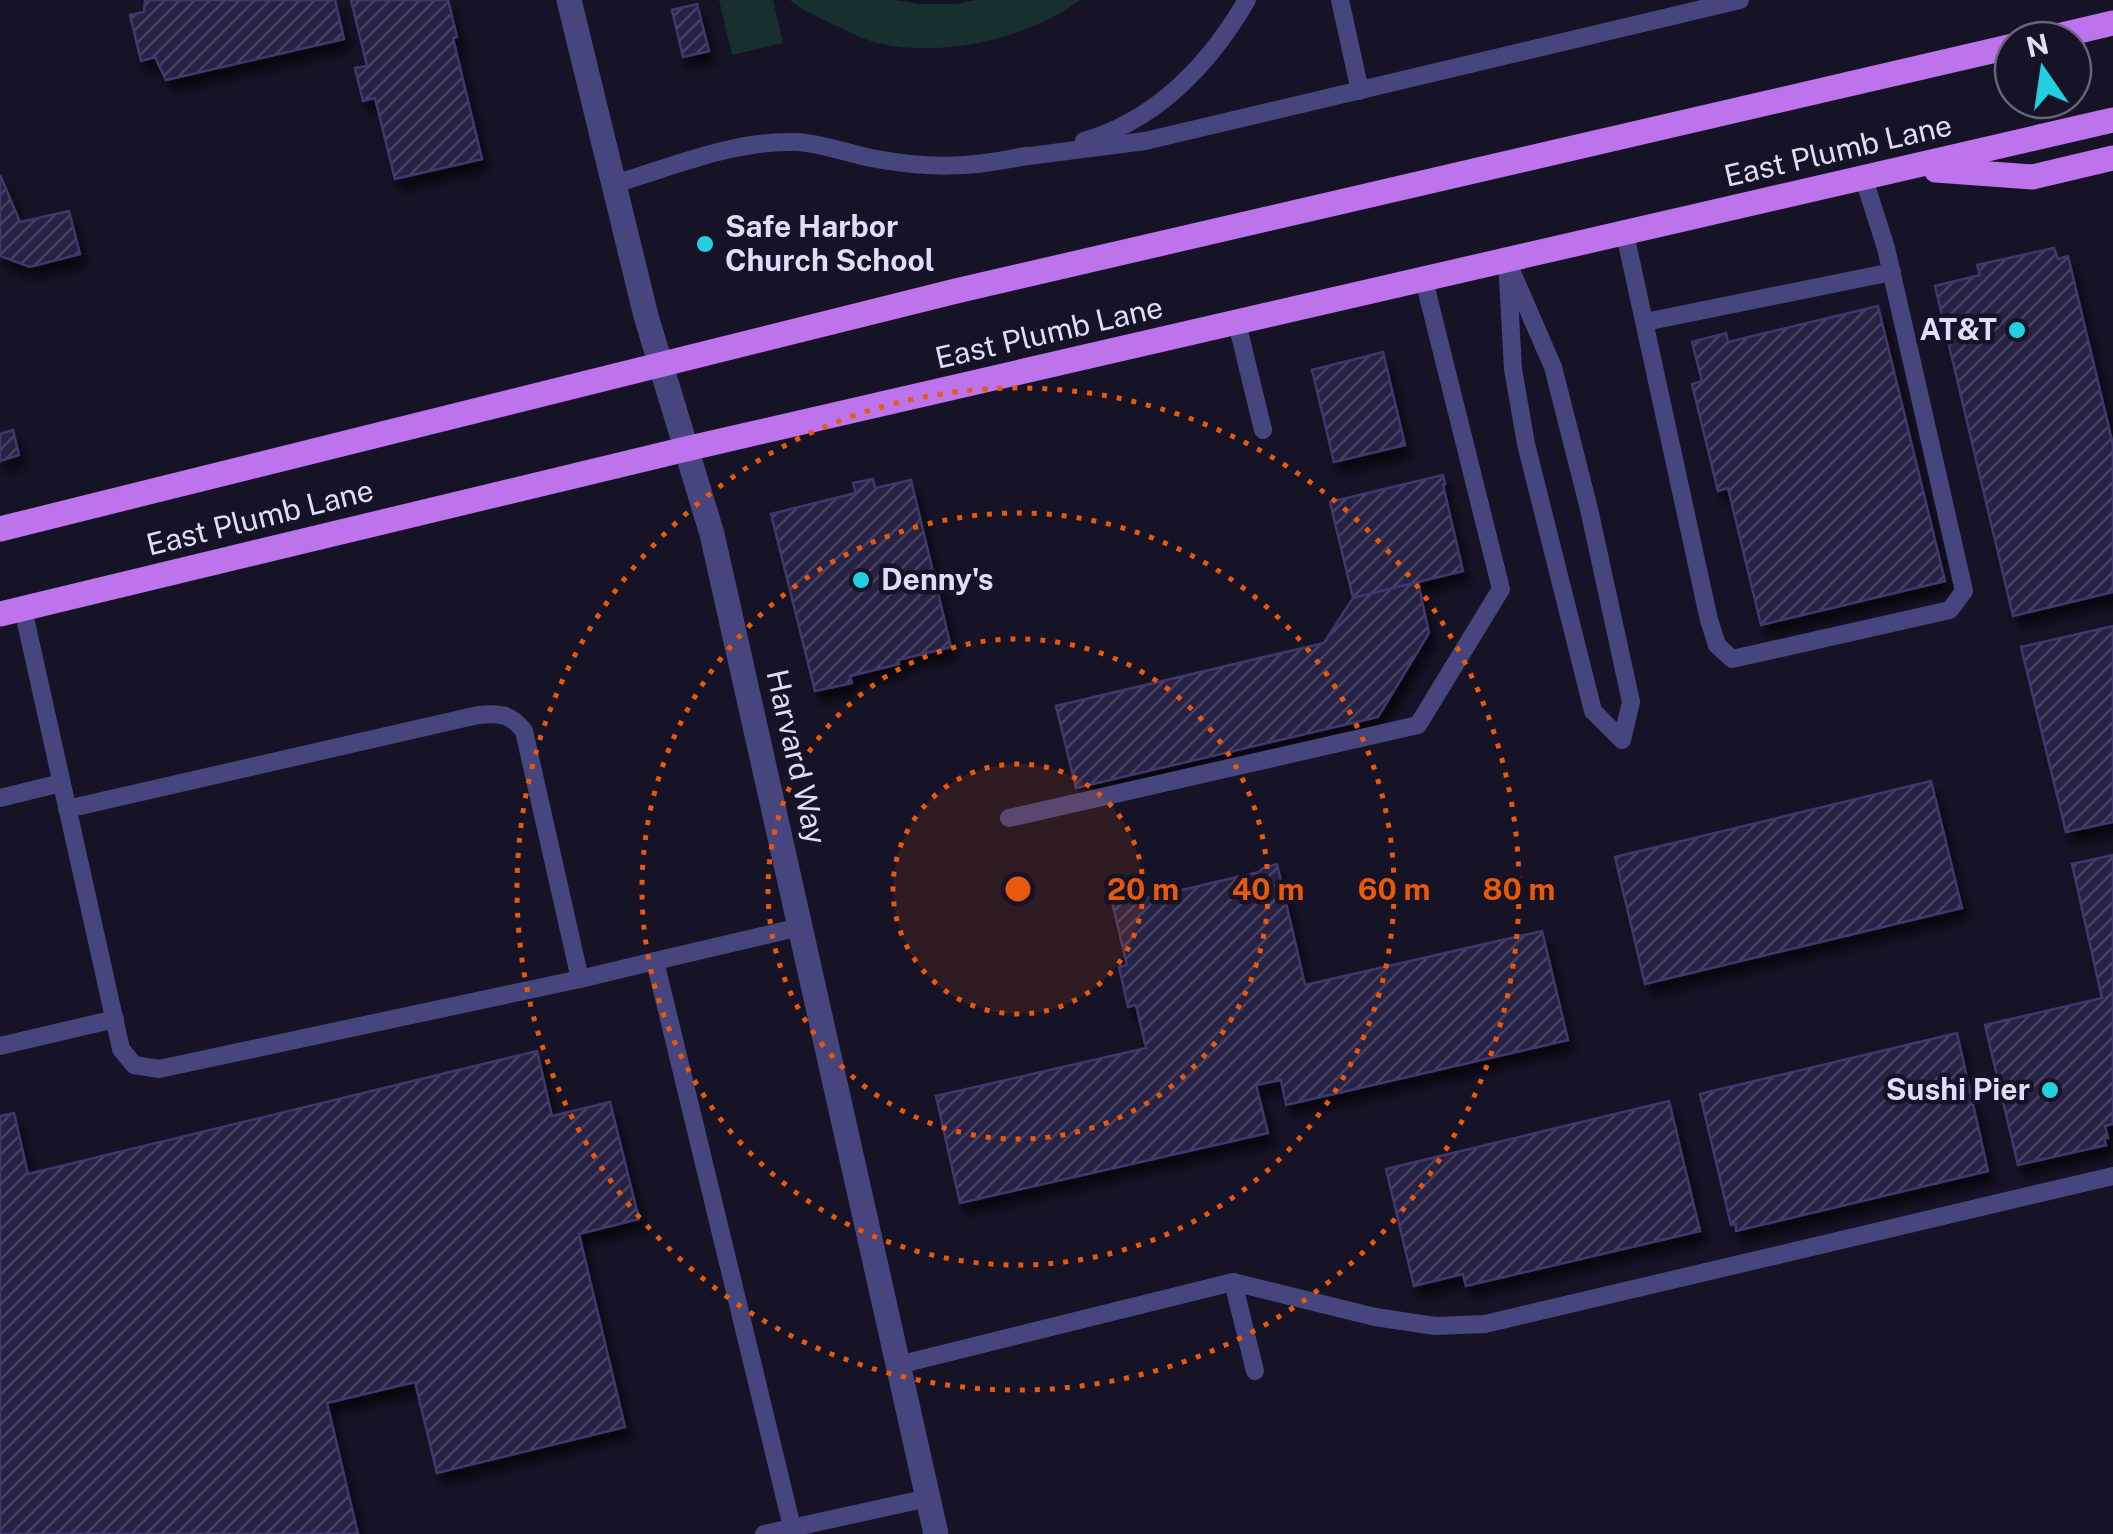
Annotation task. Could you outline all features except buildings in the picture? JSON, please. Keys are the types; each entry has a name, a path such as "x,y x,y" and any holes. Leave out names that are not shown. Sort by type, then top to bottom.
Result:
{"main road":[{"name":"East Plumb Lane","path":"0,529 956,291 1993,51"},
{"name":"East Plumb Lane","path":"11,611 686,449 2113,120"},
{"path":"1912,168 2032,177 2113,158"}],"street":[{"name":"Harvard Way","path":"570,0 646,316 712,534 936,1534"}],"lane":[{"path":"1014,158 1098,137 1155,107 1208,58 1248,0"},
{"path":"1340,0 1360,91"},
{"path":"614,184 716,154 793,142 820,144 914,166 943,167 1145,141 1740,0"},
{"path":"1625,234 1718,645 1732,658 1950,610 1964,591 1892,272 1864,179"},
{"path":"1507,261 1553,368 1589,509 1631,702 1622,740 1593,711 1526,444 1513,369 1507,261"},
{"path":"1644,322 1892,272"},
{"path":"1009,818 1418,726 1501,589 1424,280"},
{"path":"1237,322 1263,430"},
{"path":"11,611 62,783 121,1049 134,1065 159,1069 580,980 800,926"},
{"path":"67,809 498,713 510,717 524,730 580,980"},
{"path":"0,798 62,783"},
{"path":"655,962 792,1527"},
{"path":"0,1046 115,1019"},
{"path":"898,1365 1234,1282 1375,1318 1435,1326 1485,1324 2113,1176"},
{"path":"1234,1282 1256,1371"},
{"path":"764,1534 928,1498"}],"green space":[{"path":"719,0 773,0 783,43 732,55"},
{"path":"790,0 955,4 976,0 1080,0 1006,36 977,43 918,48 865,39"}],"place":[{"name":"Safe Harbor Church School","path":"705,244"},
{"name":"AT&T","path":"2017,330"},
{"name":"Denny's","path":"861,580"},
{"name":"Sushi Pier","path":"2050,1090"}]}
